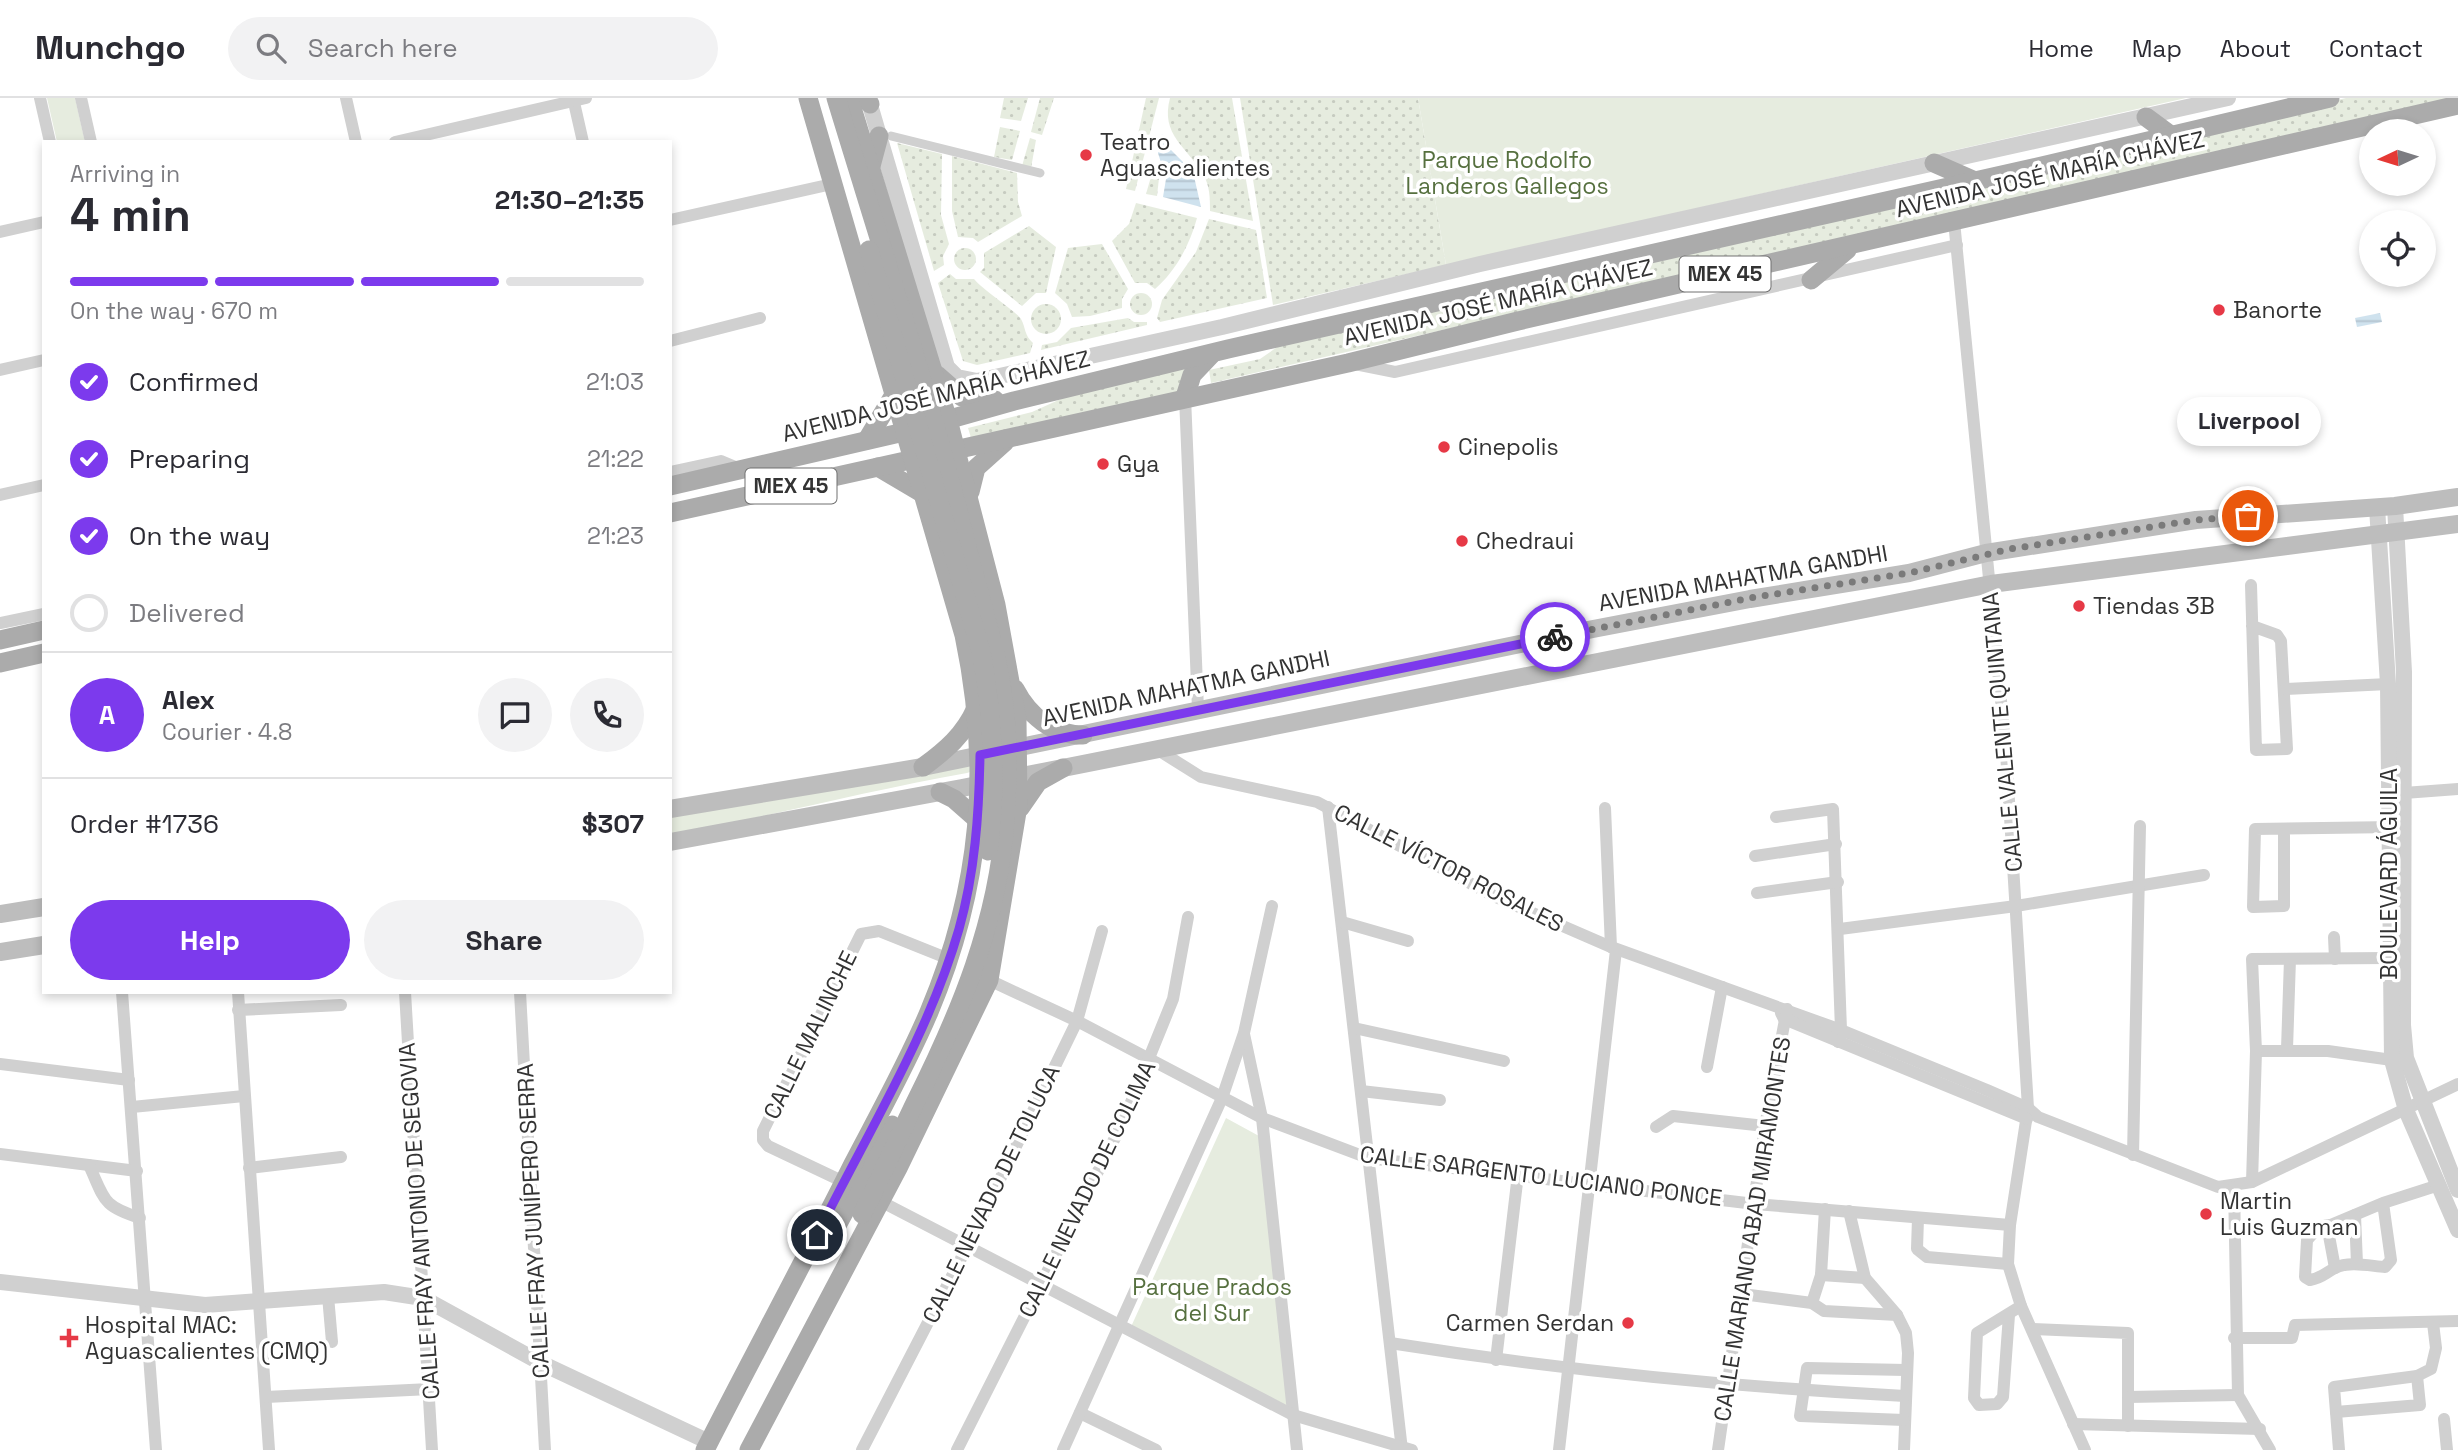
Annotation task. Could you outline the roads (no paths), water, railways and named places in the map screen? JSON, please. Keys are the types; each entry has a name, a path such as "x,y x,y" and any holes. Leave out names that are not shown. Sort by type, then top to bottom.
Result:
{"main road":[{"path":"711,1447 919,1033 959,929 979,803 980,755 970,663 808,98"},
{"path":"711,1447 879,1150 944,1021 976,924 989,848 993,792 991,710 982,656 951,537 823,98"},
{"path":"736,1450 885,1170 954,1026 987,926 1005,821 1006,765 1001,682 990,631 911,337 836,98"},
{"path":"849,98 910,293 938,362 943,384 962,397 1014,401"},
{"name":"AVENIDA JOSÉ MARÍA CHÁVEZ","path":"672,486 904,432 1014,401 1222,351 2330,98"},
{"name":"AVENIDA JOSÉ MARÍA CHÁVEZ","path":"672,513 1348,363 2458,105"},
{"path":"2146,117 2169,134"},
{"path":"871,167 885,136"},
{"path":"1934,163 1975,181"},
{"path":"1811,280 1832,259 1863,242"},
{"path":"861,284 871,299 885,309 903,303 910,293"},
{"path":"1185,397 1196,368 1222,351"},
{"path":"938,362 948,420 1012,683 1019,777 1016,826"},
{"path":"867,440 894,395"},
{"path":"970,503 971,480 976,468 1012,437"},
{"path":"878,467 922,494"},
{"name":"AVENIDA MAHATMA GANDHI","path":"672,809 923,767 1750,598 1909,573 1986,554 2196,520 2386,506 2458,497"},
{"path":"672,842 940,792 979,803 1019,777 1991,584 2458,524"},
{"path":"0,640 42,630"},
{"path":"0,663 42,653"},
{"path":"970,663 978,673 991,676 1004,667 1007,657"},
{"path":"1012,683 1023,703 1039,719 1065,734 1083,735"},
{"path":"923,767 958,738 976,707"},
{"path":"749,1450 880,1201 989,980 1020,806 1031,789 1045,776 1063,768"},
{"path":"940,792 954,799 979,803 998,792 1010,795 1018,806"},
{"path":"0,914 42,907"},
{"path":"0,952 42,945"}],"street":[{"path":"40,98 50,140"},
{"path":"81,98 91,140"},
{"path":"346,98 356,140"},
{"name":"AVENIDA JOSÉ MARÍA CHÁVEZ","path":"938,362 957,377 977,381 1222,327 1480,264 2228,98"},
{"path":"403,140 577,99 583,140"},
{"path":"868,100 885,136 938,362"},
{"path":"885,136 1040,173"},
{"path":"672,220 832,184"},
{"name":"CALLE VALENTE QUINTANA","path":"1954,221 1991,584 2031,1115 2010,1226 2008,1264"},
{"path":"0,232 42,222"},
{"path":"1348,363 1395,372 1957,245"},
{"path":"1271,315 1279,338"},
{"path":"672,340 760,318"},
{"path":"1222,327 1222,351"},
{"path":"0,370 42,360"},
{"path":"1185,397 1198,709"},
{"name":"AVENIDA JOSÉ MARÍA CHÁVEZ","path":"672,472 721,461 740,469"},
{"path":"0,495 42,485"},
{"name":"BOULEVARD ÁGUILA","path":"2386,506 2404,672 2404,793 2396,827 2389,958 2392,1060 2406,1110 2458,1230"},
{"name":"BOULEVARD ÁGUILA","path":"2388,534 2388,684 2406,1058 2458,1190"},
{"path":"2251,585 2252,626 2256,750 2287,749 2286,688 2281,641 2277,635 2252,626"},
{"path":"0,623 42,614"},
{"path":"2286,688 2388,684"},
{"name":"CALLE VÍCTOR ROSALES","path":"1158,750 1201,777 1317,802 1496,897 1613,948 1722,987 2133,1156 2218,1187 2234,1187"},
{"path":"2404,793 2458,789"},
{"path":"880,1201 1293,1415 1405,1450 1390,1343 1328,807"},
{"path":"1559,1450 1613,948 1605,808"},
{"path":"1776,817 1833,809 1840,929 1840,1036"},
{"path":"2133,1156 2140,826"},
{"path":"2284,830 2284,906 2253,907 2255,829 2396,827"},
{"path":"1755,856 1836,844"},
{"path":"1840,929 2016,906 2204,875"},
{"path":"1756,893 1838,883"},
{"path":"1063,1450 1222,1098 1244,1034 1272,906"},
{"name":"CALLE NEVADO DE COLIMA","path":"957,1450 1123,1122 1173,999 1188,917"},
{"path":"1342,922 1408,941"},
{"name":"CALLE MALINCHE","path":"844,1182 768,1146 763,1140 762,1131 861,934 879,931 949,959"},
{"name":"CALLE NEVADO DE TOLUCA","path":"862,1450 967,1247 1077,1021 1102,931"},
{"path":"2334,937 2335,959"},
{"path":"2252,1182 2256,1051 2252,959 2389,958"},
{"path":"2287,1049 2290,959"},
{"name":"CALLE SARGENTO LUCIANO PONCE","path":"989,980 1077,1021 1262,1118 1368,1158 1755,1204 2010,1226"},
{"path":"1707,1067 1722,987"},
{"path":"122,994 156,1450"},
{"path":"238,994 269,1450"},
{"name":"CALLE FRAY ANTONIO DE SEGOVIA","path":"405,994 432,1450"},
{"name":"CALLE FRAY JUNÍPERO SERRA","path":"520,994 545,1450"},
{"path":"239,1010 341,1005"},
{"name":"CALLE MARIANO ABAD MIRAMONTES","path":"1718,1450 1783,1012"},
{"path":"1354,1028 1504,1061"},
{"path":"1244,1034 1262,1118 1297,1450"},
{"path":"2256,1051 2328,1051 2392,1060"},
{"path":"0,1064 129,1080"},
{"path":"2270,1450 2238,1395 2234,1338 2234,1187 2252,1182 2458,1084"},
{"path":"1360,1091 1440,1100"},
{"path":"132,1107 244,1096"},
{"path":"1656,1127 1673,1116 1765,1126"},
{"path":"0,1154 137,1171"},
{"path":"249,1168 341,1157"},
{"path":"89,1165 106,1202 114,1210 140,1218"},
{"path":"1496,1360 1518,1174"},
{"path":"2383,1203 2391,1260 2385,1267 2357,1264 2335,1268 2323,1278 2310,1280 2305,1277 2307,1240 2327,1225 2383,1203 2439,1185"},
{"path":"1812,1303 1821,1275 1825,1209"},
{"path":"1849,1211 1866,1278 1897,1315 1906,1334 1904,1450"},
{"path":"2355,1215 2357,1264"},
{"path":"1918,1218 1917,1249 1927,1257 2008,1264 2021,1306 2085,1450"},
{"path":"2327,1225 2335,1268"},
{"path":"1821,1275 1866,1278"},
{"path":"0,1282 205,1305 384,1292 423,1298 541,1363 711,1447"},
{"path":"1742,1294 1812,1303 1824,1311 1897,1315"},
{"path":"328,1296 332,1342"},
{"path":"2009,1315 2003,1398 1997,1404 1979,1405 1974,1398 1977,1333 2021,1306"},
{"path":"2234,1338 2292,1338 2295,1325 2458,1321"},
{"path":"2339,1450 2334,1387 2361,1381 2417,1376 2431,1368 2436,1348 2433,1323"},
{"path":"2033,1329 2128,1333 2128,1426"},
{"path":"1390,1343 1496,1360 1727,1385 1905,1396"},
{"path":"1904,1420 1800,1416 1807,1368 1906,1370"},
{"path":"2336,1412 2420,1405 2417,1376"},
{"path":"266,1397 430,1389"},
{"path":"2128,1396 2238,1395"},
{"path":"1080,1413 1156,1450"},
{"path":"2444,1419 2447,1450"},
{"path":"2073,1424 2260,1429"},
{"path":"760,1428 765,1450"}],"water":[{"path":"1162,134 1167,146 1193,172 1201,207 1163,197 1166,179 1158,153"},
{"path":"2380,313 2382,322 2357,327 2355,318"}],"place":[{"name":"Teatro Aguascalientes","path":"1086,155"},
{"name":"Banorte","path":"2219,310"},
{"name":"Cinepolis","path":"1444,447"},
{"name":"Gya","path":"1103,464"},
{"name":"Liverpool","path":"2248,516"},
{"name":"Chedraui","path":"1462,541"},
{"name":"Tiendas 3B","path":"2079,606"},
{"name":"Martin Luis Guzman","path":"2206,1214"},
{"name":"Carmen Serdan","path":"1628,1323"},
{"name":"Hospital MAC: Aguascalientes (CMQ)","path":"69,1338"}],"park label":[{"name":"Parque Rodolfo Landeros Gallegos","path":"1507,173"},
{"name":"Parque Prados del Sur","path":"1212,1300"}]}
